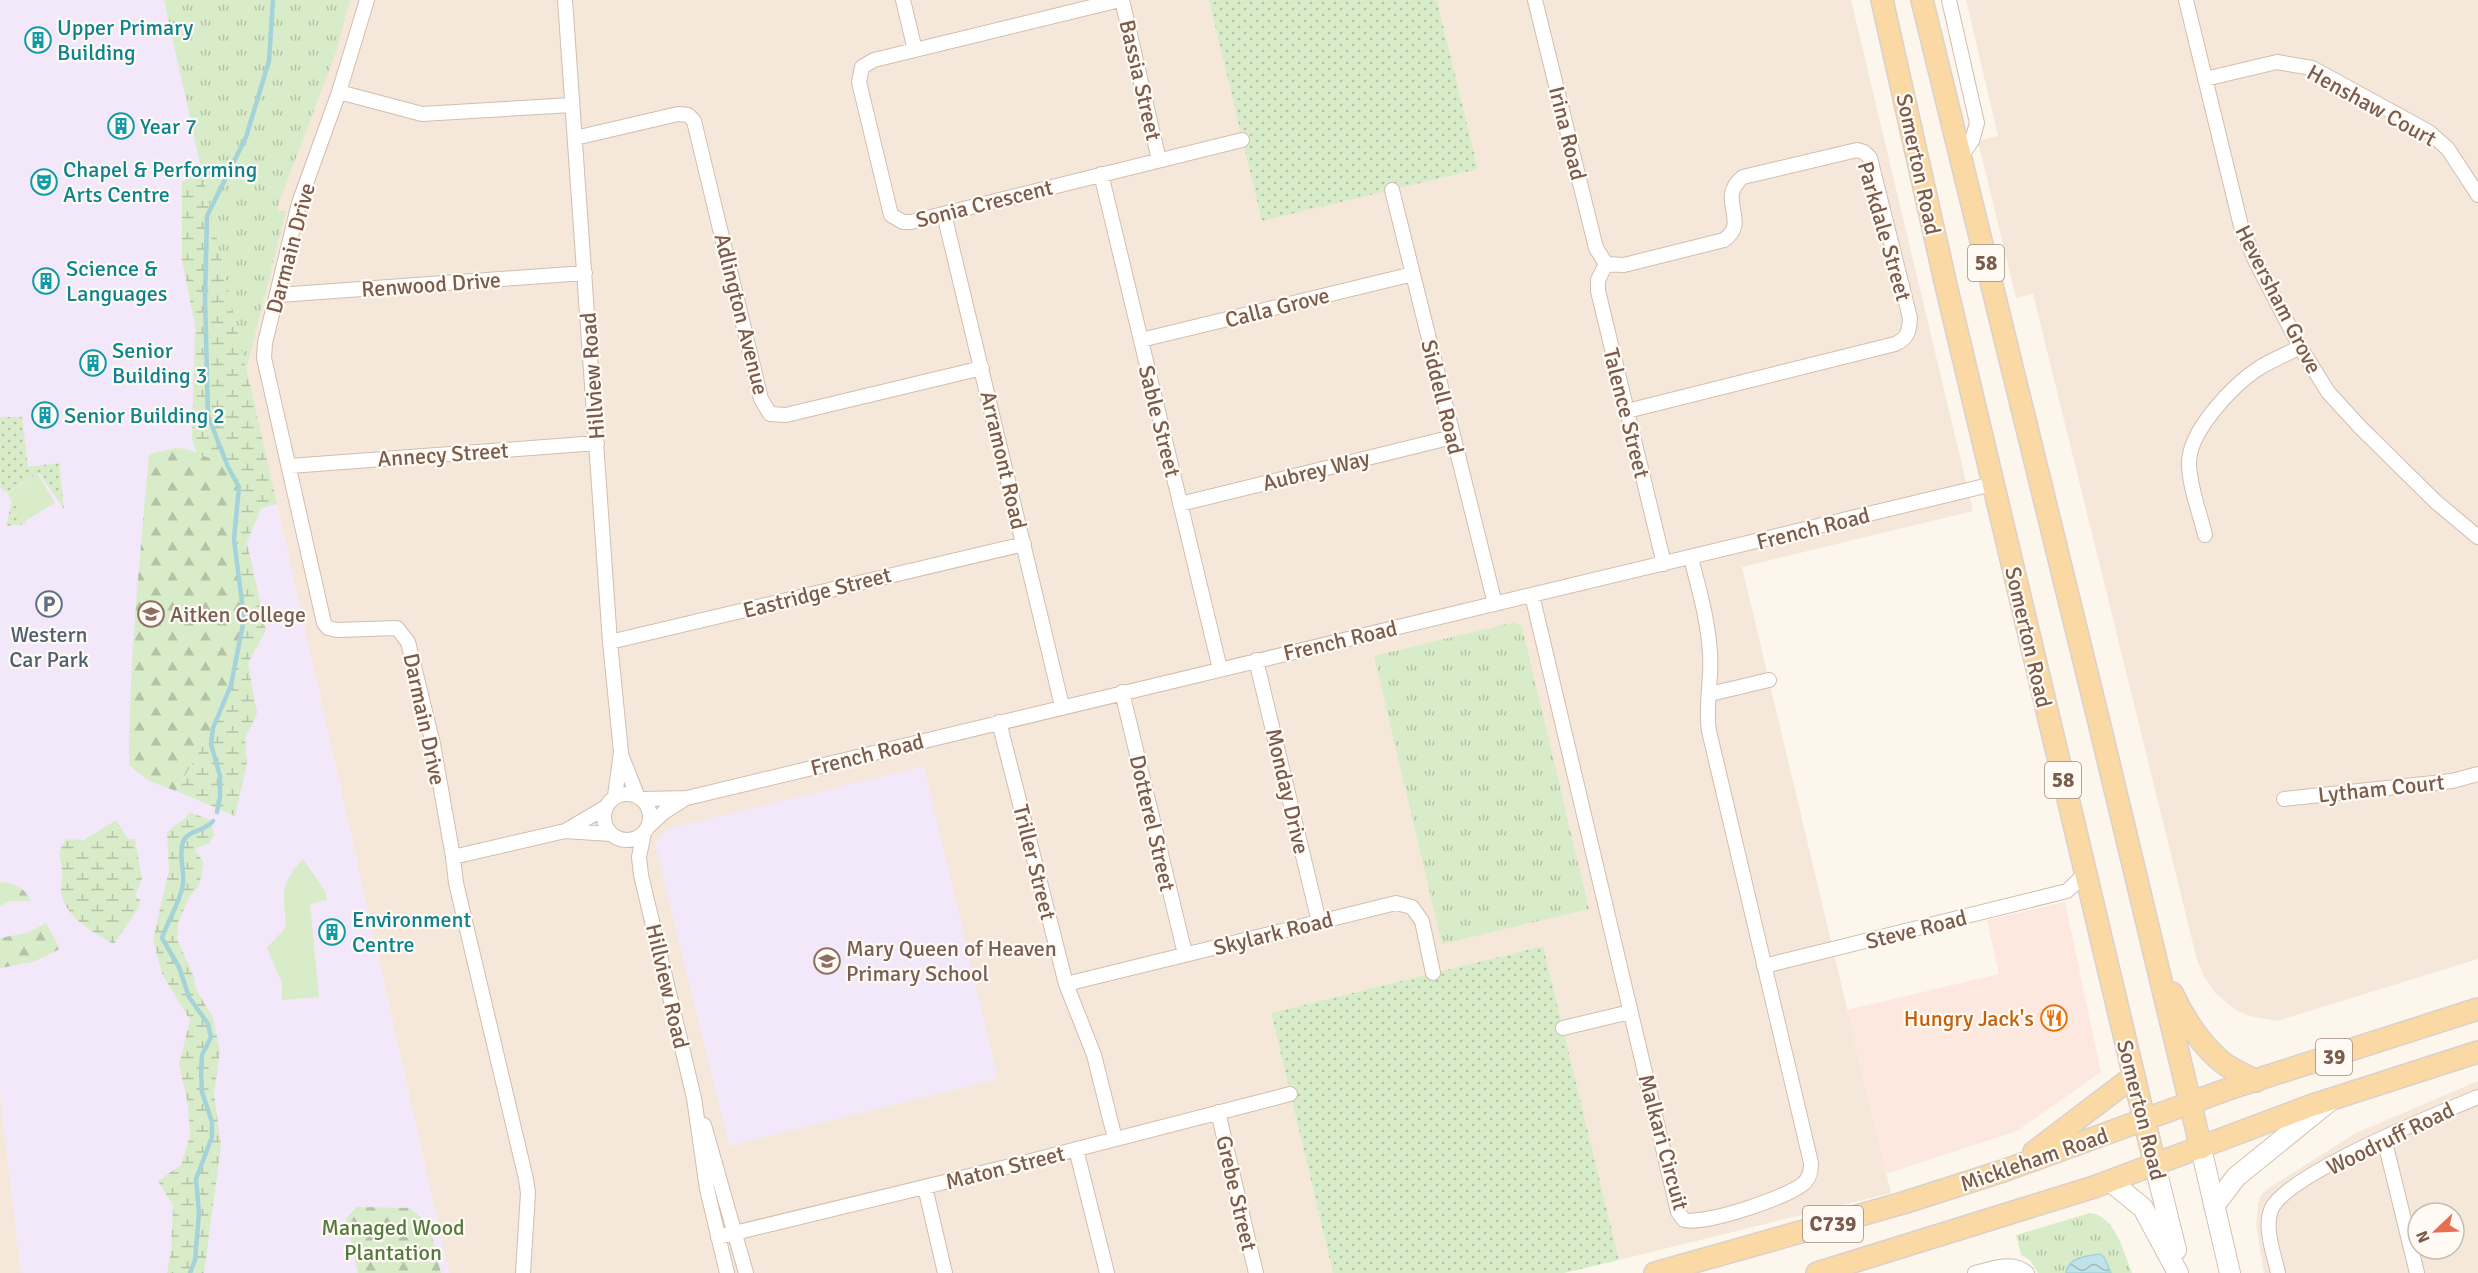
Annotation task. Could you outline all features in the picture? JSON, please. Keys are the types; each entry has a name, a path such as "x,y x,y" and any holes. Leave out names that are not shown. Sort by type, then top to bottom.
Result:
{"main road":[{"name":"Somerton Road","path":"1922,0 2098,718 2230,1273"},
{"name":"Somerton Road","path":"1883,2 1945,281 2180,1273"},
{"path":"2156,960 2183,1016 2206,1047 2223,1063 2256,1081"},
{"name":"Mickleham Road","path":"1655,1273 1858,1217 2003,1171 2256,1081 2478,1009"},
{"name":"Mickleham Road","path":"1816,1273 2110,1180 2333,1099 2478,1052"},
{"path":"2003,1171 2043,1146 2134,1076"},
{"path":"2214,1206 2236,1177 2333,1099"},
{"path":"2110,1180 2143,1208 2180,1273"}],"street":[{"name":"Darmain Drive","path":"367,0 339,92 299,202 264,352 324,623 328,628 337,630 397,628 408,642 432,744 458,894 526,1179 528,1193 523,1273"},
{"name":"Hillview Road","path":"565,0 610,642 621,752 615,796"},
{"path":"903,0 915,50"},
{"name":"Sonia Crescent","path":"1121,0 868,62 862,68 859,82 891,215 903,222 911,222 1242,140"},
{"name":"Bassia Street","path":"1121,0 1160,160"},
{"name":"Irina Road","path":"1535,0 1596,248 1606,264"},
{"name":"Somerton Road","path":"1949,0 1977,123 1972,141 1960,157"},
{"name":"Heversham Grove","path":"2186,0 2243,234 2300,347 2318,378 2341,408 2436,501 2478,537"},
{"name":"Henshaw Court","path":"2205,79 2277,62 2312,68 2429,132 2448,149 2478,195"},
{"path":"339,92 422,114 573,105"},
{"name":"Adlington Avenue","path":"575,138 678,114 688,116 694,122 761,399 770,414 786,415 982,369"},
{"name":"Parkdale Street","path":"1606,264 1624,264 1724,240 1733,234 1736,224 1730,197 1733,185 1743,177 1857,150 1864,152 1870,158 1910,318 1909,332 1905,339 1894,344 1627,411"},
{"name":"Sable Street","path":"1101,174 1220,669"},
{"name":"Siddell Road","path":"1392,189 1495,603"},
{"name":"Arramont Road","path":"944,214 1062,706"},
{"name":"Talence Street","path":"1606,264 1598,280 1598,291 1664,564"},
{"name":"Renwood Drive","path":"278,295 585,273"},
{"name":"Calla Grove","path":"1141,340 1413,273"},
{"path":"2205,535 2190,468 2192,448 2199,433 2237,385 2259,368 2300,347"},
{"name":"Aubrey Way","path":"1180,504 1453,437"},
{"name":"Annecy Street","path":"290,466 597,442"},
{"name":"French Road","path":"640,797 687,798 1993,484"},
{"name":"Eastridge Street","path":"610,642 888,574 1024,544"},
{"name":"Malkari Circuit","path":"1532,595 1678,1212 1684,1220 1703,1221 1761,1203 1805,1183 1810,1174 1811,1163 1709,731 1707,715 1710,694 1708,627 1691,558"},
{"name":"Monday Drive","path":"1256,660 1319,922"},
{"path":"1710,694 1769,680"},
{"name":"Dotterel Street","path":"1122,692 1185,954"},
{"name":"Triller Street","path":"999,722 1066,984 1094,1055 1115,1139"},
{"name":"Hillview Road","path":"621,752 640,797"},
{"name":"Lytham Court","path":"2284,799 2452,781 2478,774"},
{"path":"453,857 565,831 606,807 615,796 622,794 640,797 650,813 646,830 631,840 565,831"},
{"name":"French Road","path":"646,830 664,812 687,798"},
{"path":"606,807 604,821 617,837"},
{"name":"Hillview Road","path":"646,830 639,857 641,875 694,1098 707,1189 727,1273"},
{"name":"Hillview Road","path":"617,837 641,875"},
{"path":"2067,891 2085,874"},
{"path":"2067,891 2079,894 2092,903"},
{"name":"Steve Road","path":"1764,966 2067,891"},
{"name":"Skylark Road","path":"1066,984 1396,903 1412,907 1422,921 1433,973"},
{"path":"1563,1028 1630,1012"},
{"name":"Maton Street","path":"718,1237 1290,1094"},
{"name":"Woodruff Road","path":"2278,1273 2269,1231 2271,1210 2285,1192 2359,1148 2478,1097"},
{"name":"Hillview Road","path":"694,1098 710,1143 746,1273"},
{"name":"Grebe Street","path":"1218,1112 1256,1273"},
{"path":"2384,1138 2417,1273"},
{"path":"1076,1149 1107,1273"},
{"path":"925,1187 945,1273"},
{"path":"1975,1273 2005,1266 2016,1266 2027,1273"}],"shaded area":[{"name":"Aitken College","path":"0,0 164,0 449,1273 21,1273 0,1092"},
{"path":"164,0 1209,0 1478,169 1437,0 1851,0 1973,511 1742,567 1891,1193 1619,1260 1543,946 1271,1013 1333,1273 449,1273"},
{"path":"1966,0 2478,0 2478,959 2277,1021 2249,1016 2236,1010 2215,993 2204,976 2197,960 2033,294 2016,298 1978,141 1998,136"},
{"name":"Mary Queen of Heaven Primary School","path":"924,766 998,1079 729,1146 655,843 667,829"},
{"path":"2065,902 2101,1072 2017,1131 1886,1174 1847,1010 1999,974 1987,920"},
{"path":"2478,1081 2478,1273 2264,1273 2256,1224 2261,1195 2356,1133"},
{"path":"0,1092 21,1273 0,1273"}],"green space":[{"path":"164,0 350,0 336,52 280,200 277,211 286,211 246,371"},
{"path":"1209,0 1437,0 1478,169 1262,221"},
{"path":"201,166 277,504 261,508 247,542 266,630 248,663 257,714 245,738 247,763 235,816 176,791 213,728 231,685 244,619 234,539 239,487 223,462 197,454 192,440 195,326 182,260 182,182"},
{"path":"0,417 22,417 28,467 59,463 64,509 39,473 7,492 2,490 0,484"},
{"path":"176,448 186,449 223,462 239,487 234,539 244,619 231,685 213,728 176,791 149,781 129,765 129,726 149,454"},
{"path":"38,474 55,503 25,521 7,493"},
{"path":"12,500 25,521 27,524 6,526"},
{"path":"1515,622 1522,627 1589,909 1442,944 1374,656"},
{"path":"189,812 213,821 211,825 214,834 210,843 194,849 204,863 199,885 188,899 178,924 177,939 194,977 195,987 213,1018 220,1052 214,1093 221,1146 204,1273 167,1273 171,1250 173,1206 158,1181 181,1165 190,1136 188,1105 179,1064 190,1020 162,974 153,939 169,870 167,832"},
{"path":"116,820 128,839 135,839 142,879 135,896 140,900 139,907 114,944 82,924 64,902 61,893 60,853 61,846 67,839 84,840"},
{"path":"303,859 325,891 327,900 310,904 319,997 282,1000 282,983 267,948 286,927 284,891 290,876"},
{"path":"0,882 18,887 31,901 9,901 0,907"},
{"path":"46,923 60,949 33,962 0,968 0,938 27,933"},
{"path":"1543,946 1619,1260 1564,1273 1333,1273 1271,1013"},
{"name":"Managed Wood Plantation","path":"357,1207 410,1208 429,1225 441,1273 358,1273 346,1218"},
{"path":"2090,1213 2099,1215 2112,1228 2122,1246 2132,1273 2038,1273 2030,1260 2021,1255 2016,1235"}],"water":[{"path":"2100,1254 2104,1257 2111,1273 2066,1273 2074,1260"}],"waterway":[{"path":"217,812 220,776 211,744 213,728 231,685 244,619 234,539 239,487 228,467 208,416 205,298 207,216 246,137 269,61 273,0"},
{"path":"190,1273 195,1260 199,1213 196,1179 212,1137 212,1122 202,1092 201,1073 202,1055 211,1037 208,1024 189,997 179,967 162,938 181,891 183,842 188,835 206,827 213,821"}],"place":[{"name":"Upper Primary Building","path":"38,40"},
{"name":"Year 7","path":"121,126"},
{"name":"Chapel & Performing Arts Centre","path":"44,182"},
{"name":"Science & Languages","path":"46,281"},
{"name":"Senior Building 3","path":"93,363"},
{"name":"Senior Building 2","path":"45,415"},
{"name":"Western Car Park","path":"49,604"},
{"name":"Aitken College","path":"151,614"},
{"name":"Environment Centre","path":"332,932"},
{"name":"Mary Queen of Heaven Primary School","path":"827,961"},
{"name":"Hungry Jack's","path":"2054,1018"}]}
